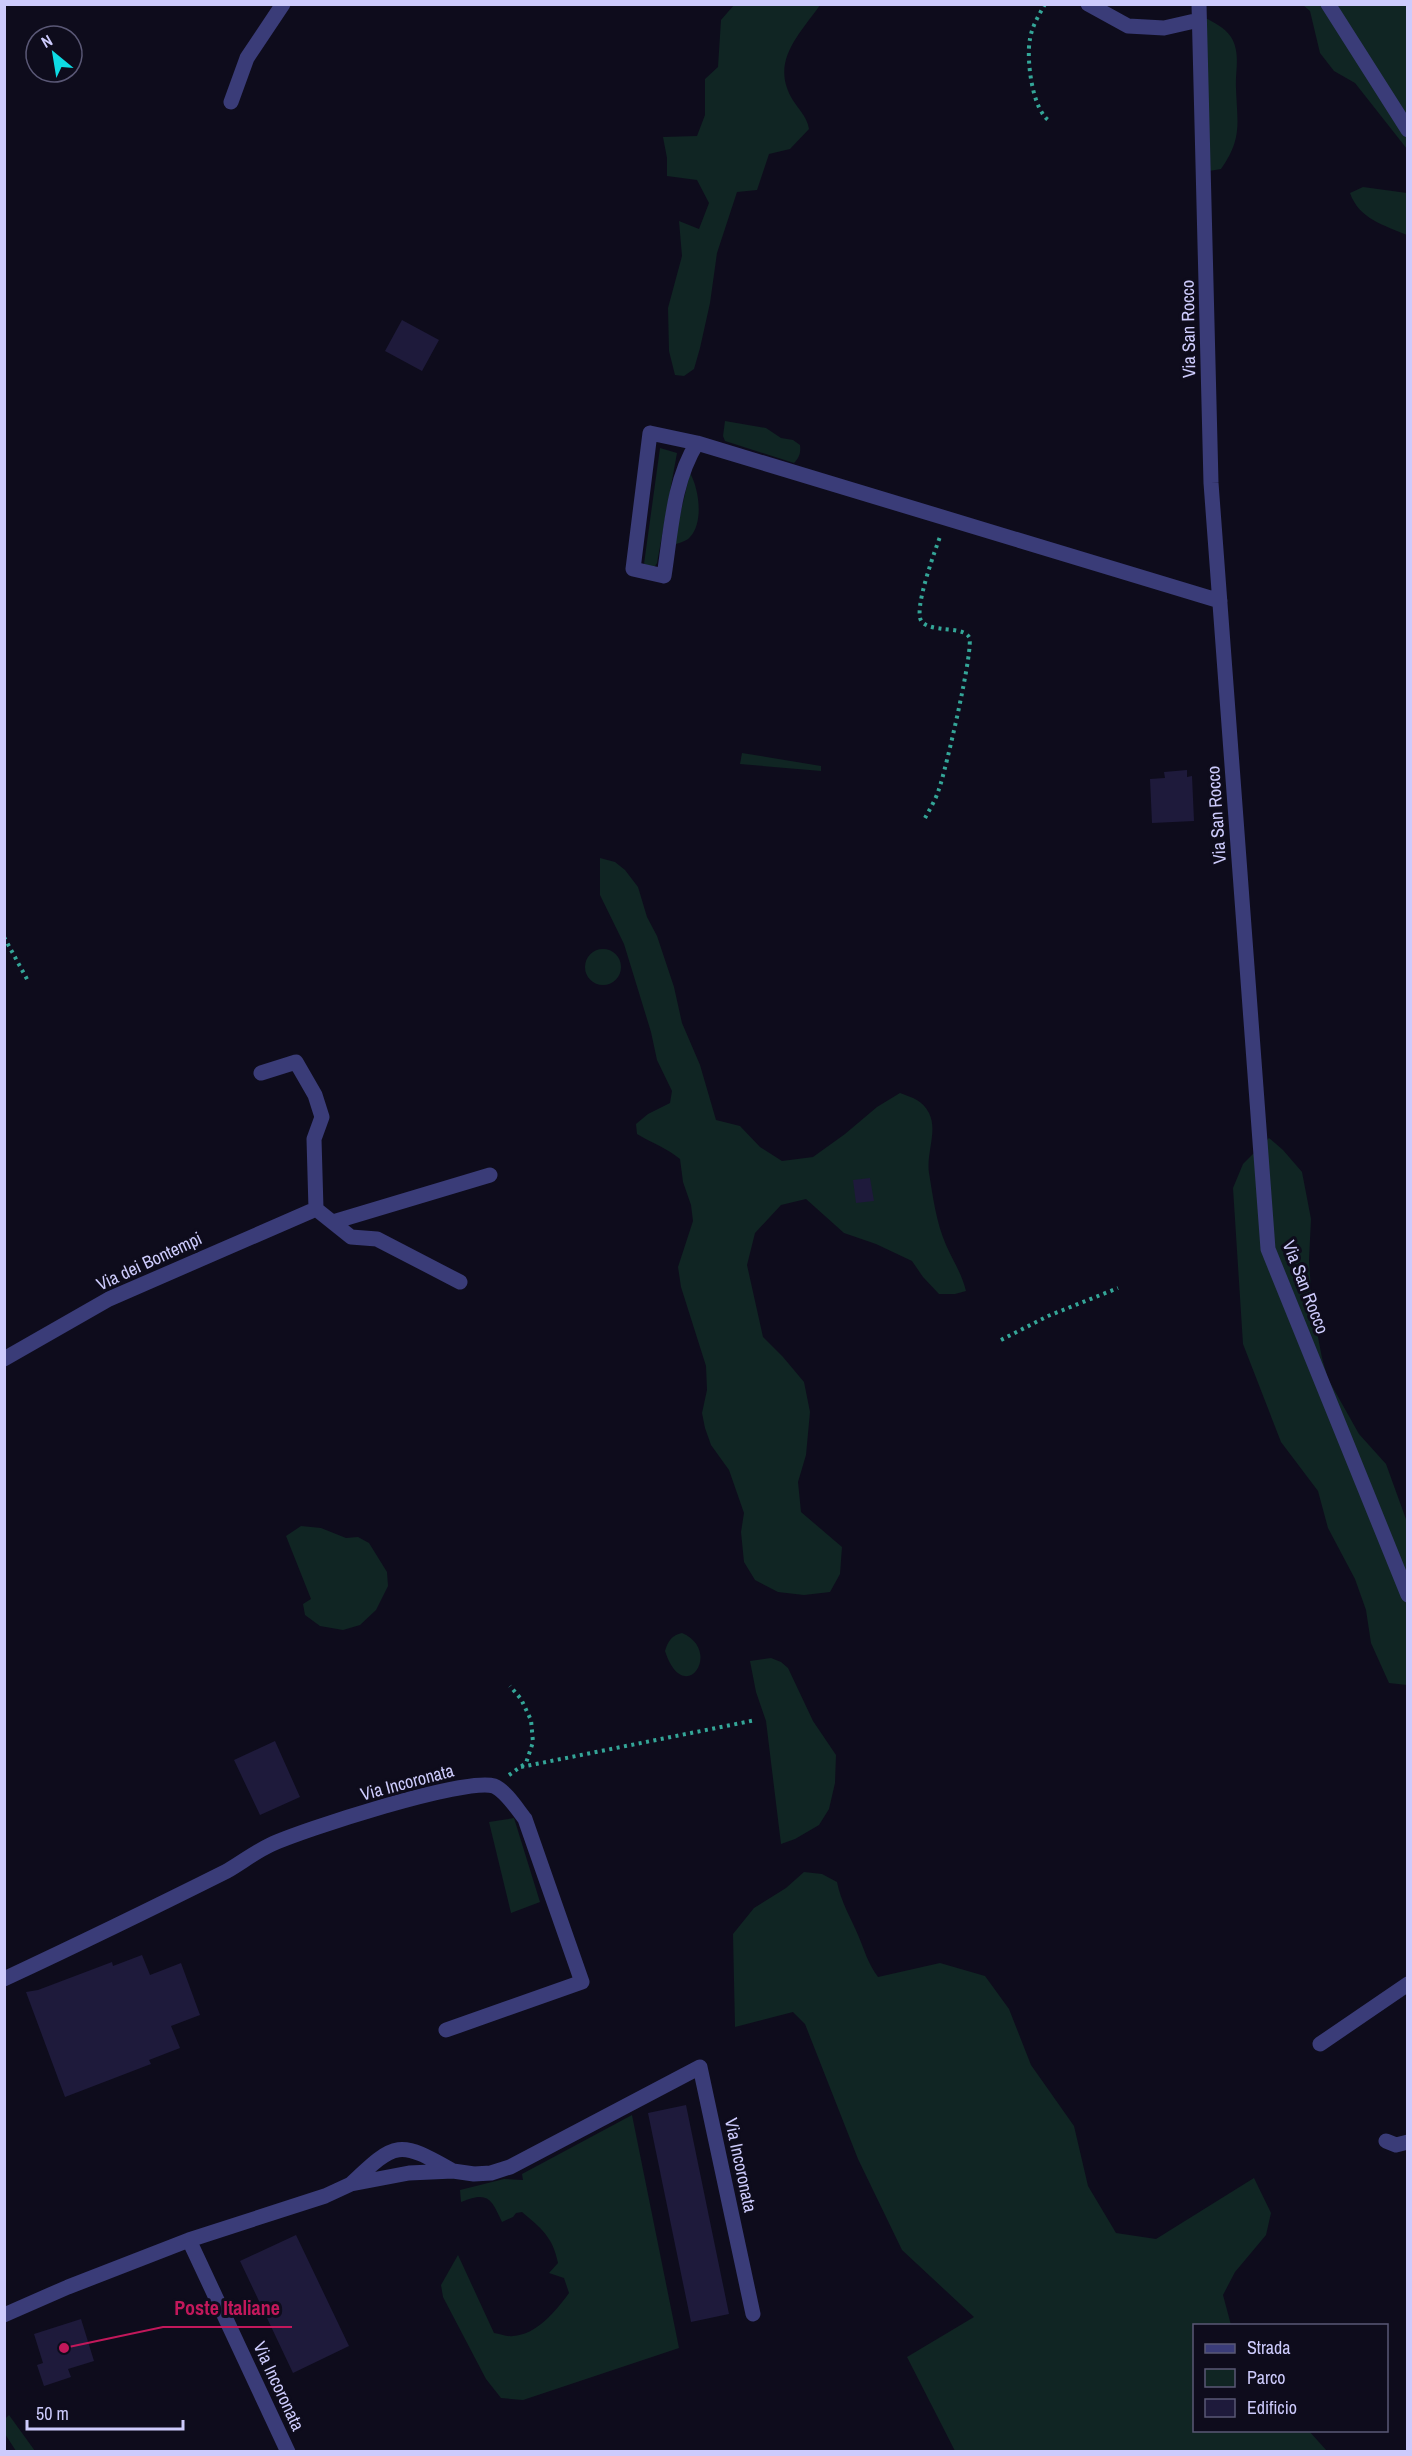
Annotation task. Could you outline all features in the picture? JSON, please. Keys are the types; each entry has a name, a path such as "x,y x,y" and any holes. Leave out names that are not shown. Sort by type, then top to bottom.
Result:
{"street":[{"path":"231,102 248,58 283,4"},
{"path":"1088,4 1128,26 1164,28 1199,12"},
{"path":"1328,4 1407,130"},
{"name":"Via San Rocco","path":"1199,12 1211,483 1268,1249 1407,1595"},
{"path":"697,443 686,462 673,516 664,576 633,569 650,433 697,443 1220,601"},
{"path":"261,1073 296,1062 315,1095 322,1117 314,1139 316,1209 351,1237 377,1239 460,1282"},
{"path":"333,1222 490,1175"},
{"name":"Via dei Bontempi","path":"4,1359 109,1299 316,1209"},
{"name":"Via Incoronata","path":"4,1978 106,1931 232,1868 268,1846 298,1833 421,1796 470,1785 494,1786"},
{"path":"446,2030 582,1982 525,1819 509,1799 494,1786"},
{"path":"1320,2044 1407,1984"},
{"name":"Via Incoronata","path":"4,2315 68,2287 189,2240 325,2196 351,2184 409,2173 453,2171 474,2174 491,2173 510,2167 700,2067 753,2314"},
{"path":"1386,2141 1396,2145 1407,2142"},
{"path":"351,2184 376,2160 397,2149 418,2150 453,2171"},
{"name":"Via Incoronata","path":"189,2240 288,2451"}],"path":[{"path":"1045,4 1030,38 1028,56 1038,105 1045,119 1050,122"},
{"path":"925,818 939,790 968,665 971,641 968,635 931,627 922,622 919,617 921,600 945,518"},
{"path":"4,937 28,981"},
{"path":"1001,1340 1048,1316 1118,1288"},
{"path":"494,1786 526,1763 532,1742 531,1720 521,1699 510,1686"},
{"path":"521,1767 756,1720"}],"green space":[{"path":"734,5 820,5 790,48 784,71 791,97 804,116 809,129 790,149 769,154 757,190 737,192 717,253 710,303 694,369 684,376 675,375 669,351 668,308 682,256 679,221 699,229 709,203 697,180 667,176 667,158 663,137 697,136 705,115 705,79 718,67 721,20"},
{"path":"1303,5 1407,5 1407,149 1355,83 1334,71 1320,53 1310,11"},
{"path":"1205,18 1229,34 1237,56 1236,139 1221,169 1209,171"},
{"path":"1363,187 1407,193 1407,235 1373,220 1359,209 1350,193"},
{"path":"725,421 766,428 781,438 793,440 800,445 798,457 794,463 725,441 723,436"},
{"path":"660,448 677,453 657,563 654,568 644,564"},
{"path":"690,473 698,496 697,523 689,538 673,545"},
{"path":"742,753 821,766 821,771 740,764"},
{"path":"600,858 615,862 625,870 638,887 647,917 657,936 674,987 682,1023 700,1065 716,1120 740,1126 760,1147 782,1161 813,1157 877,1107 900,1093 920,1102 929,1113 932,1135 929,1173 935,1209 943,1236 966,1291 939,1294 912,1261 876,1244 844,1233 806,1199 781,1205 755,1233 747,1265 763,1337 804,1382 810,1412 806,1455 798,1482 801,1512 842,1547 840,1574 830,1592 804,1595 778,1592 755,1580 744,1562 741,1532 744,1513 729,1470 711,1445 705,1428 702,1413 707,1390 706,1366 681,1287 678,1267 693,1221 680,1159 637,1134 636,1124 648,1114 670,1103 672,1091 657,1060 651,1032 624,944 600,895"},
{"path":"603,949 616,954 621,967 616,980 603,985 590,980 585,967 590,954"},
{"path":"1269,1138 1302,1172 1311,1219 1309,1260 1312,1306 1328,1379 1359,1434 1386,1464 1407,1522 1407,1685 1389,1683 1371,1643 1366,1610 1355,1579 1328,1528 1318,1491 1281,1442 1243,1344 1233,1188 1243,1164"},
{"path":"301,1526 321,1528 346,1538 358,1537 369,1543 387,1572 388,1586 376,1610 360,1625 343,1630 320,1626 305,1615 303,1604 311,1599 286,1536"},
{"path":"682,1633 694,1641 700,1652 700,1662 690,1676 682,1675 673,1668 665,1651 671,1639"},
{"path":"771,1658 788,1668 813,1721 836,1755 835,1783 829,1809 819,1825 781,1844 766,1721 756,1692 750,1661"},
{"path":"514,1818 540,1902 511,1913 489,1822"},
{"path":"804,1872 822,1874 837,1882 843,1903 866,1956 878,1977 940,1963 985,1976 1009,2009 1031,2065 1074,2126 1088,2186 1116,2233 1156,2239 1254,2178 1271,2213 1266,2235 1235,2272 1223,2295 1231,2324 1193,2324 1193,2432 1310,2432 1327,2451 955,2451 907,2357 974,2317 902,2250 858,2159 805,2024 793,2012 735,2027 733,1934 754,1908 786,1888"},
{"path":"632,2115 679,2348 523,2400 501,2398 486,2379 443,2297 441,2285 458,2255 494,2333 511,2336 530,2331 545,2321 569,2293 564,2278 549,2273 558,2263 556,2254 545,2234 535,2223 522,2212 502,2222 495,2207 488,2199 477,2197 461,2202 460,2190 504,2179 523,2180 522,2174"},
{"path":"9,2415 35,2451 16,2451 5,2434 5,2419"}],"building":[{"path":"402,320 439,340 422,371 385,351"},
{"path":"1187,770 1187,777 1192,776 1194,821 1152,823 1150,779 1165,778 1164,772"},
{"path":"870,1178 874,1201 856,1203 853,1180"},
{"path":"275,1741 300,1797 260,1815 234,1760"},
{"path":"142,1955 150,1975 181,1963 200,2015 171,2026 180,2048 149,2060 151,2064 65,2097 26,1992 38,1990 112,1962 113,1966"},
{"path":"686,2105 729,2314 691,2322 648,2113"},
{"path":"296,2235 349,2346 293,2373 240,2261"},
{"path":"81,2319 94,2361 68,2369 71,2377 44,2386 37,2365 43,2363 34,2334"}],"place":[{"name":"Poste Italiane","path":"64,2348"}]}
